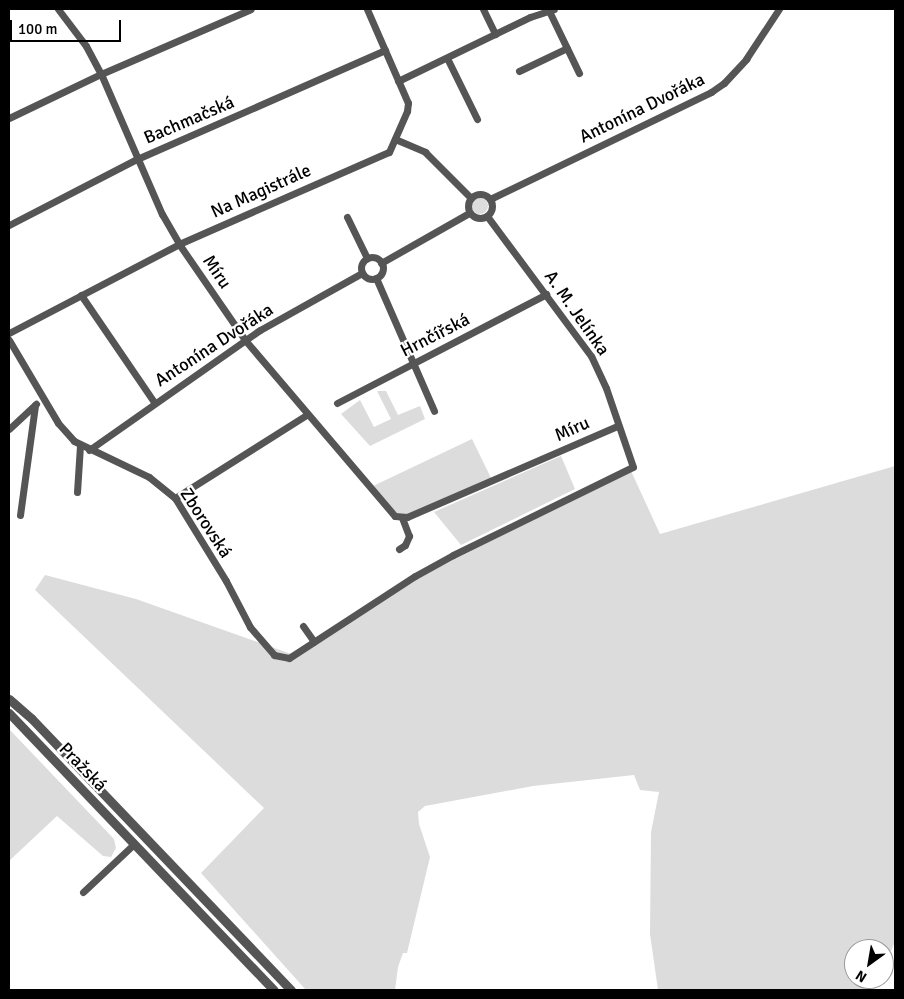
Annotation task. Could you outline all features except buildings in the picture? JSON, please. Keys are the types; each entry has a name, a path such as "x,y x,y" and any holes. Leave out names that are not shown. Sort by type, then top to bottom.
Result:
{"street":[{"name":"Míru","path":"58,9 86,46 101,74 162,214 179,244 245,340 396,516 402,518 617,426"},
{"path":"9,118 101,74 251,9"},
{"name":"Na Magistrále","path":"9,332 179,244 389,152 408,107 366,9"},
{"path":"483,9 495,34"},
{"name":"Antonína Dvořáka","path":"490,200 711,92 724,83 746,59 779,9"},
{"path":"398,81 530,16 552,10 579,73"},
{"path":"519,71 567,48"},
{"name":"Bachmačská","path":"9,225 137,159 384,50"},
{"path":"447,58 477,119"},
{"path":"395,139 425,152 471,198"},
{"path":"481,194 490,200 492,208 487,216 478,218 469,213 468,205 471,198 481,194"},
{"path":"381,263 469,213"},
{"name":"A. M. Jelínka","path":"487,216 591,356 606,388 617,426 633,467"},
{"path":"347,217 367,258"},
{"path":"373,257 381,263 382,272 376,278 367,278 362,273 361,265 367,258 373,257"},
{"name":"Antonína Dvořáka","path":"89,450 154,402 245,340 362,273"},
{"path":"376,278 434,411"},
{"name":"Hrnčířská","path":"337,403 546,294"},
{"path":"81,295 154,402"},
{"name":"Zborovská","path":"9,340 58,423 80,446 149,477 175,498 226,581 250,627 274,655 289,658 453,555 633,467"},
{"path":"9,429 44,399"},
{"path":"20,515 35,405"},
{"path":"175,498 308,414"},
{"path":"77,492 80,446"},
{"path":"399,549 405,545 409,536 402,518"},
{"path":"304,626 314,642"},
{"path":"9,699 32,719 290,990"},
{"name":"Pražská","path":"9,713 274,990"},
{"path":"83,892 134,844"}],"shaded area":[{"path":"477,198 483,198 488,203 486,212 477,214 472,209 472,203"},
{"path":"377,391 386,391 398,415 420,406 425,419 370,446 341,414 360,400 374,427 391,419"},
{"path":"472,439 491,478 403,516 396,513 373,486"},
{"path":"561,456 575,489 461,545 434,512"},
{"path":"895,466 895,942 894,944 894,939 844,939 844,989 875,990 658,990 650,934 651,832 659,792 640,790 634,775 533,786 425,806 418,812 419,824 430,857 407,953 403,953 398,967 395,990 306,990 201,873 264,808 35,590 45,575 136,599 297,656 417,578 631,471 660,534"},
{"path":"9,729 114,839 116,848 111,857 103,856 57,816 9,861"}]}
